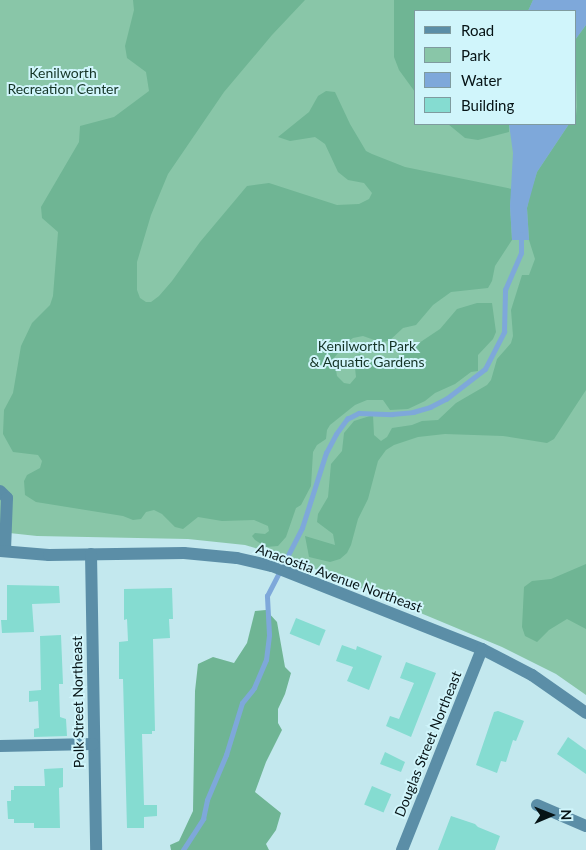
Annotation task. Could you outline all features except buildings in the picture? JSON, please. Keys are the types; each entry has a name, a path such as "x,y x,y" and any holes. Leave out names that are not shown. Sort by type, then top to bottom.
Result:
{"street":[{"path":"0,491 7,498 3,551"},
{"name":"Anacostia Avenue Northeast","path":"3,551 91,554 207,554 237,558 272,566 482,649 532,675 586,712"},
{"name":"Polk Street Northeast","path":"91,554 96,850"},
{"name":"Douglas Street Northeast","path":"402,850 482,649"},
{"path":"0,746 94,744"},
{"path":"536,805 586,826"}],"green space":[{"name":"Kenilworth Park & Aquatic Gardens","path":"0,0 586,0 586,695 556,674 502,647 291,559 245,545 188,539 37,536 0,532"},
{"path":"133,0 305,0 272,35 224,92 168,174 151,215 137,262 137,290 140,298 146,302 151,302 159,296 200,242 247,186 269,183 337,205 359,204 369,199 372,193 364,183 348,180 338,172 325,144 315,137 290,141 278,137 309,112 318,96 326,91 335,92 350,124 366,151 405,167 512,189 510,206 512,240 495,266 492,281 488,288 451,292 433,305 416,325 403,328 389,341 380,342 363,336 353,338 346,343 334,358 337,376 344,383 350,384 356,377 354,359 356,355 360,354 375,364 392,361 440,329 457,309 477,303 492,303 496,332 493,339 478,355 478,371 471,372 455,384 408,409 390,410 383,400 367,400 355,405 330,425 327,430 326,439 317,445 313,452 311,486 301,505 296,508 286,537 278,546 266,547 255,540 252,536 255,533 265,534 269,531 268,526 254,520 222,521 198,517 183,529 175,527 162,514 154,510 146,512 141,519 133,520 123,516 36,502 25,495 24,481 27,475 40,468 42,461 38,455 13,452 3,434 4,410 13,393 21,346 32,323 50,305 53,296 58,232 42,218 41,207 79,142 80,126 114,117 149,91 146,72 127,58 125,46 134,10"},
{"path":"394,0 533,0 528,10 414,10 414,91 399,70 394,57"},
{"path":"586,25 586,390 554,439 547,443 503,436 445,434 418,437 394,445 386,450 378,461 368,499 358,519 347,553 340,559 330,562 309,557 305,536 335,545 333,534 317,522 318,514 328,497 331,464 342,451 344,433 354,421 373,415 374,435 381,441 387,437 392,428 412,425 422,421 438,420 456,403 487,385 491,380 497,359 511,343 513,336 511,310 522,275 529,275 535,259 529,240 527,208 530,194 537,172 568,125 576,125 576,39"},
{"path":"449,125 509,125 509,132 478,140 465,138"},
{"path":"586,564 586,629 567,619 549,630 537,642 525,636 522,627 524,587 532,581 551,579"},
{"path":"266,610 277,622 285,667 291,673 278,709 278,723 282,730 266,762 255,792 281,813 276,830 266,844 269,850 171,850 170,845 179,841 193,811 195,691 198,664 213,657 234,663 247,643 255,611"}],"water":[{"path":"533,0 586,0 586,25 576,39 576,10 528,10"},
{"path":"509,125 568,125 537,172 527,208 529,240 512,240 510,206 513,153"}],"waterway":[{"path":"183,850 203,819 207,800 226,755 242,703 254,688 266,660 269,635 267,596 302,528 326,453 336,434 347,419 359,413 392,414 413,412 430,407 446,399 485,369 504,332 505,290 521,253 521,235"}],"park label":[{"name":"Kenilworth Recreation Center","path":"63,82"}]}
